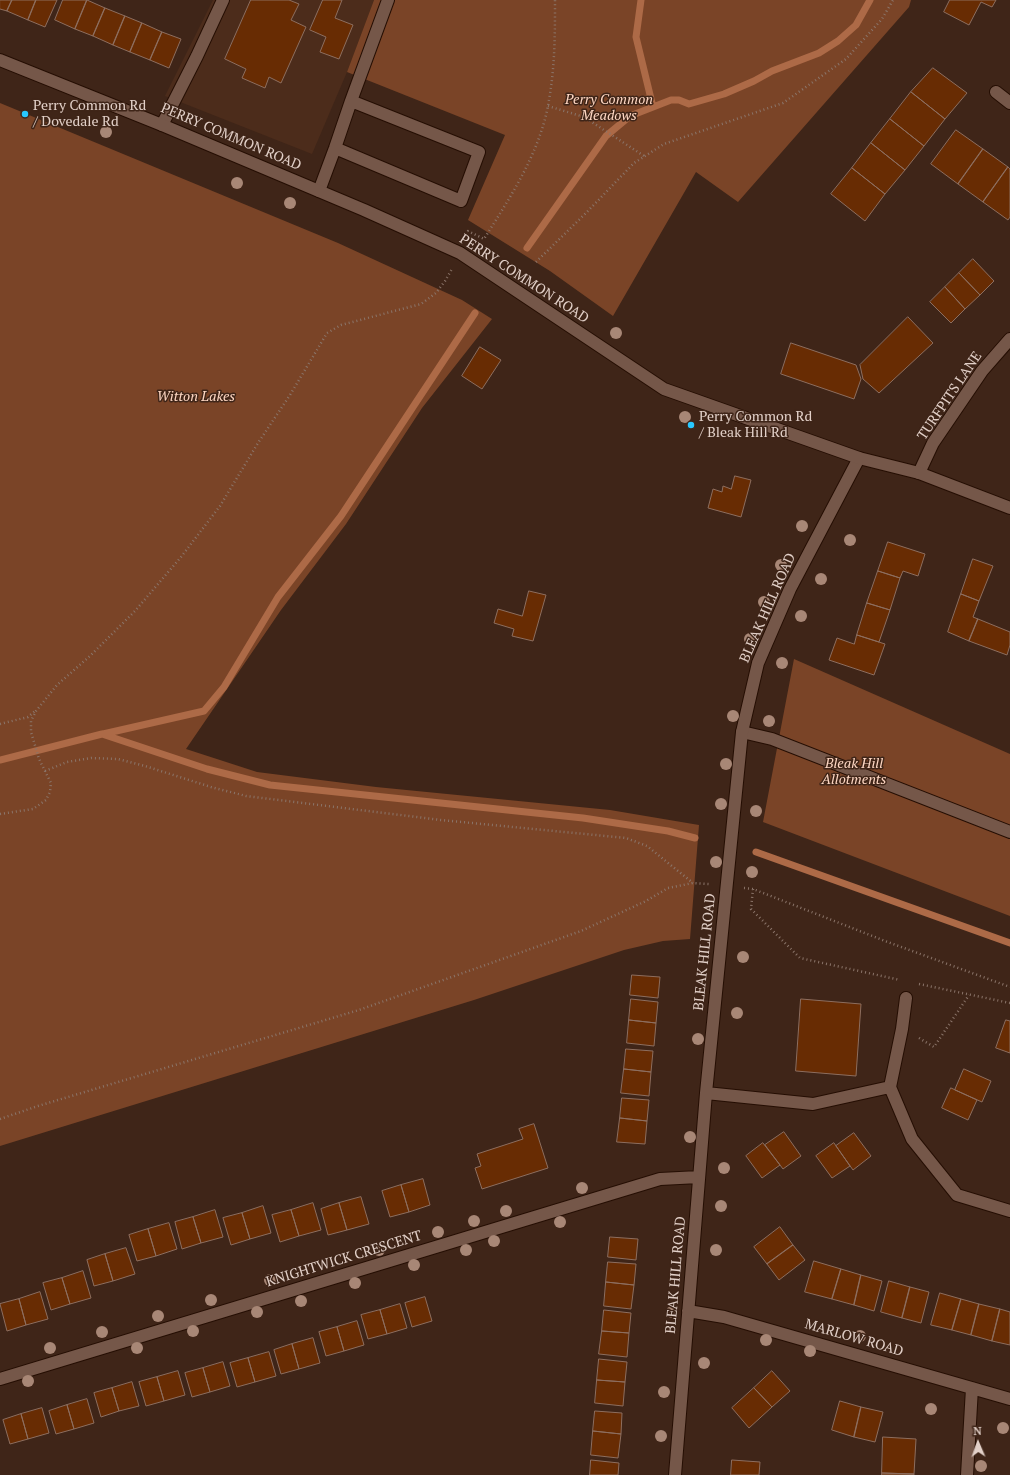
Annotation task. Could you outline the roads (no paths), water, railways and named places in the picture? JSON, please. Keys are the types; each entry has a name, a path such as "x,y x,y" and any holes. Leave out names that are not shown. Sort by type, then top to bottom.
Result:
{"street":[{"path":"162,125 223,0"},
{"path":"319,191 388,0"},
{"name":"PERRY COMMON ROAD","path":"0,60 162,125 319,191 460,253 664,389 859,458 919,473 1010,508"},
{"path":"996,92 1010,102"},
{"path":"335,148 461,201 479,152 351,100"},
{"name":"TURFPITS LANE","path":"919,473 933,443 982,371 1010,339"},
{"name":"BLEAK HILL ROAD","path":"675,1475 706,1093 742,732 758,663 790,589 859,458"},
{"path":"742,732 772,739 1010,832"},
{"path":"906,998 902,1029 890,1087 912,1139 957,1195 1010,1211"},
{"path":"706,1093 813,1104 890,1087"},
{"name":"KNIGHTWICK CRESCENT","path":"0,1379 660,1179 699,1177"},
{"name":"MARLOW ROAD","path":"688,1312 724,1317 1010,1399"},
{"path":"967,1475 972,1388"}],"waterway":[{"path":"641,0 636,37 653,107"},
{"path":"527,248 606,136 630,116 671,100 679,100 689,104 724,94 754,81 772,71 819,53 838,41 856,25 870,0"},
{"path":"103,734 204,711 224,687 278,597 341,516 475,313"},
{"path":"0,760 102,734 207,769 270,785 583,818 668,831 695,838"},
{"path":"756,852 1010,943"}],"place":[{"name":"Perry Common Rd / Dovedale Rd","path":"25,114"},
{"name":"Perry Common Rd / Bleak Hill Rd","path":"691,425"}],"park label":[{"name":"Perry Common Meadows","path":"609,108"},
{"name":"Witton Lakes","path":"196,397"},
{"name":"Bleak Hill Allotments","path":"854,772"}]}
